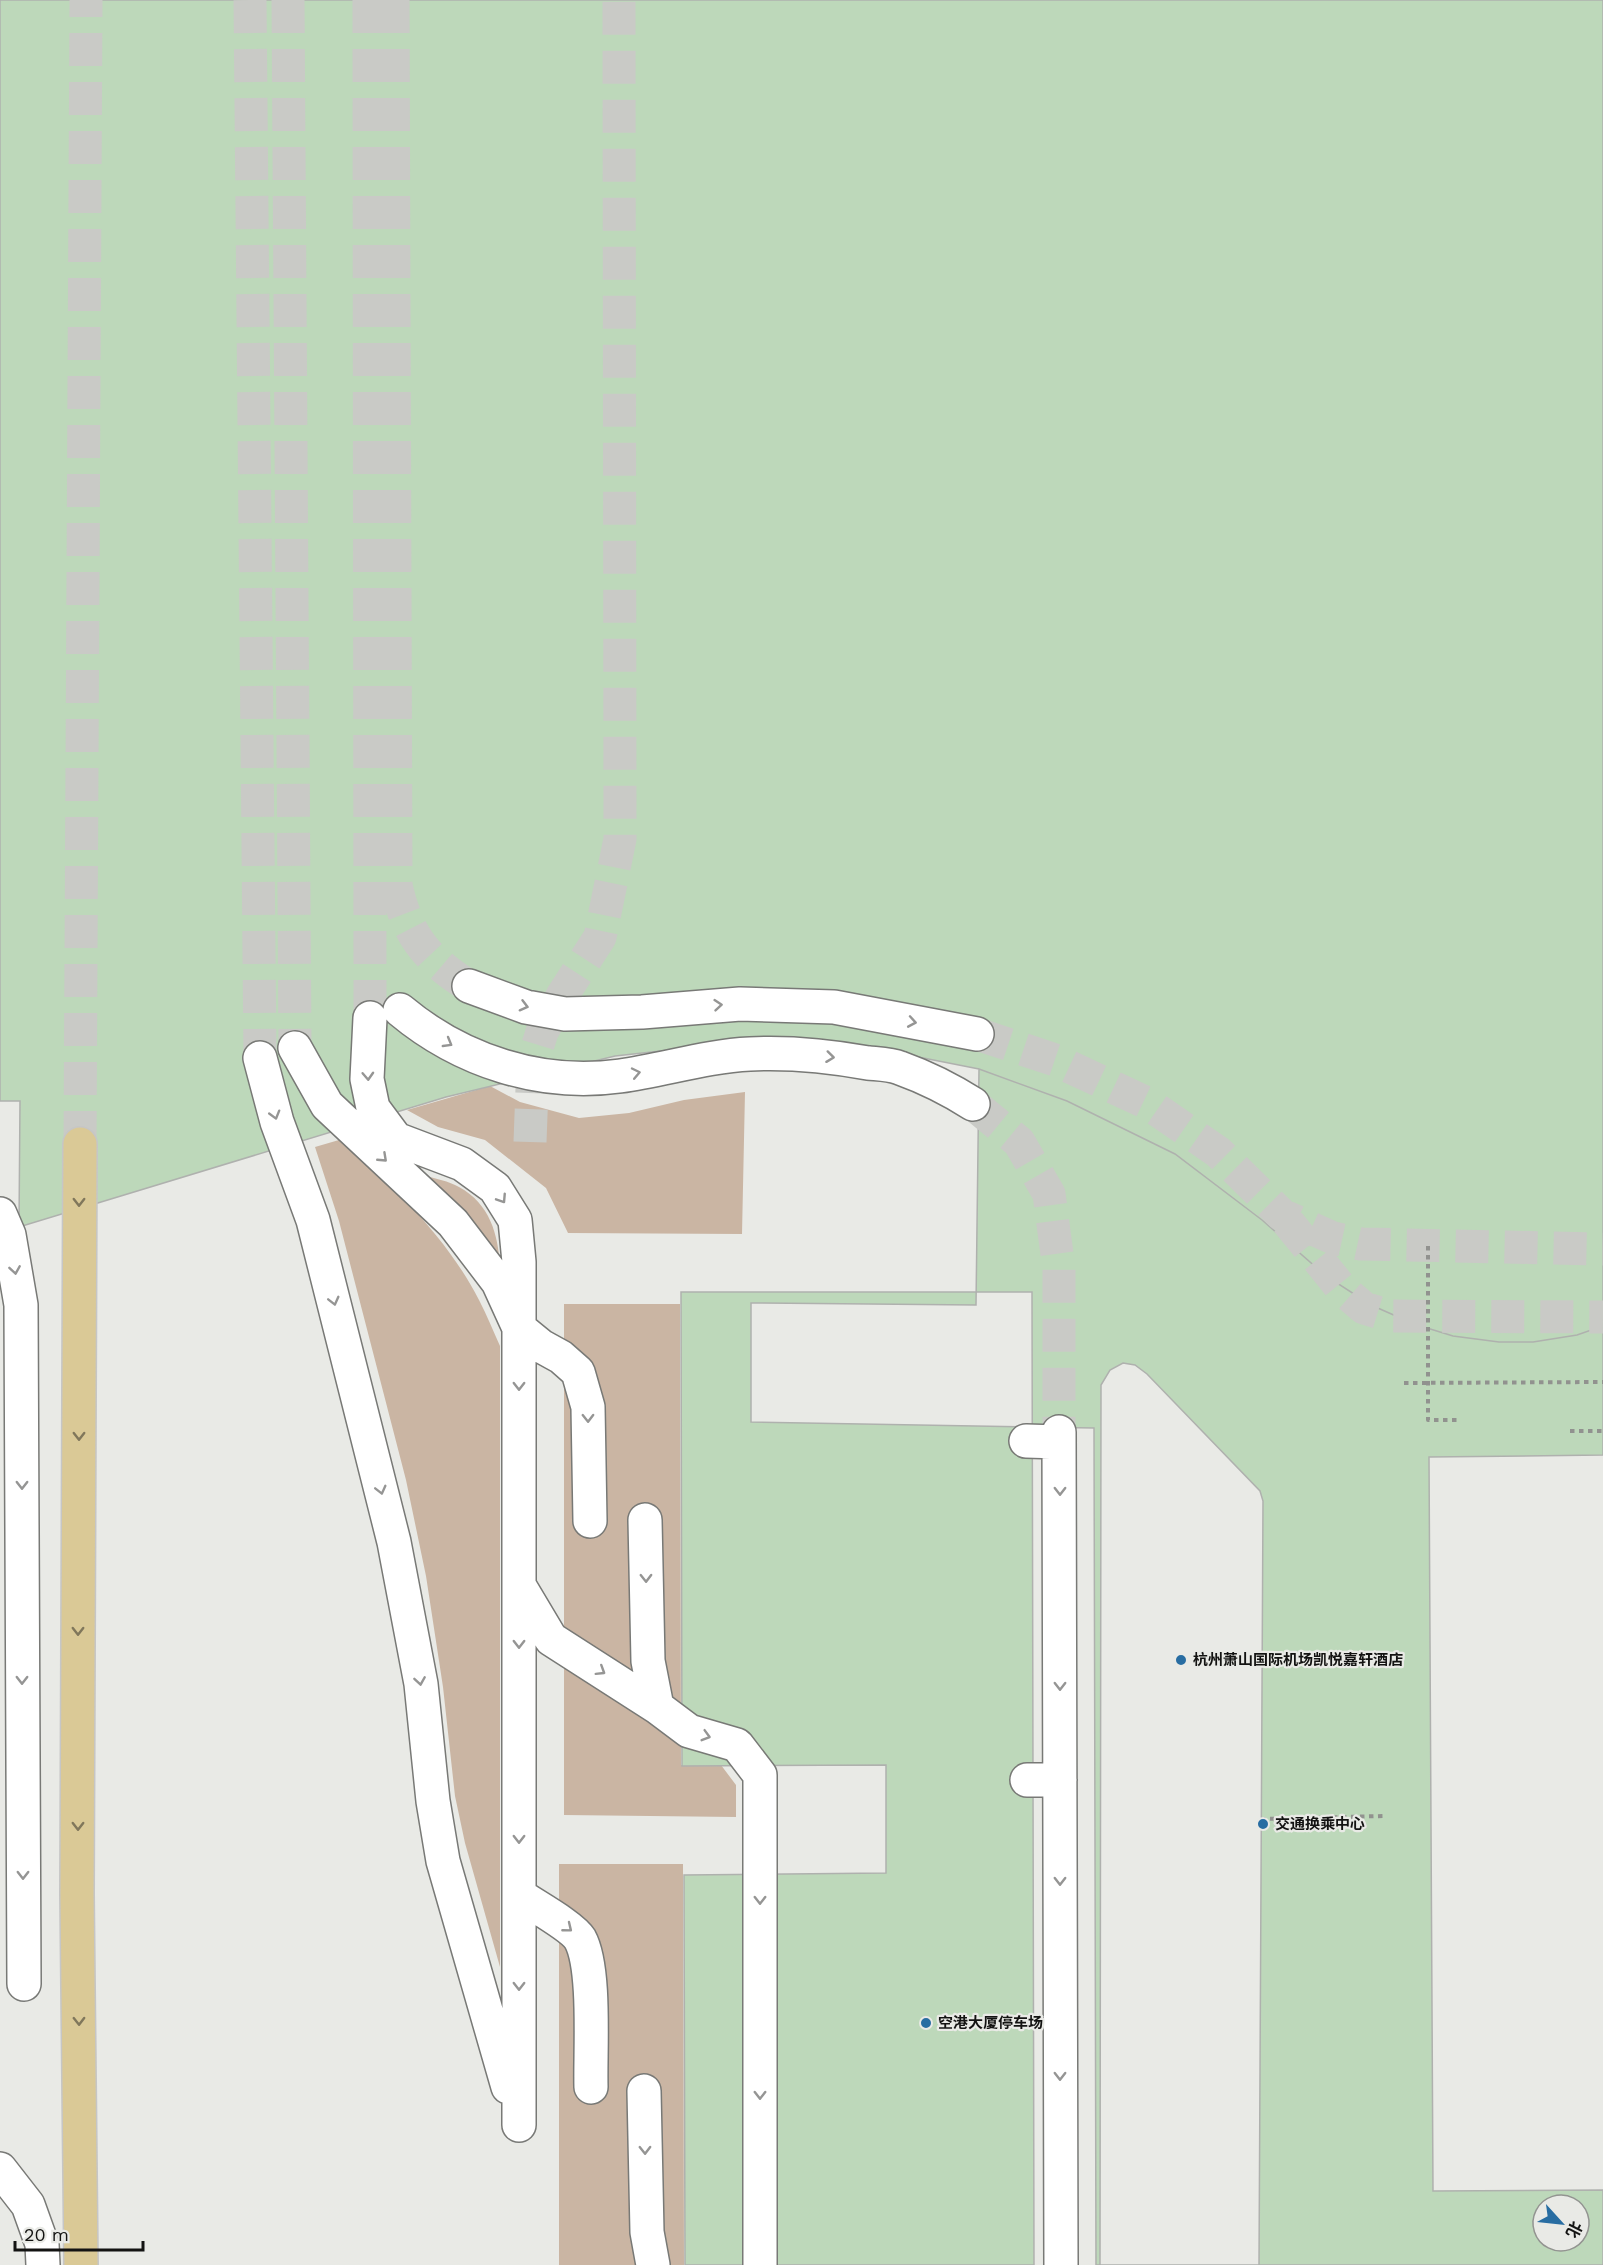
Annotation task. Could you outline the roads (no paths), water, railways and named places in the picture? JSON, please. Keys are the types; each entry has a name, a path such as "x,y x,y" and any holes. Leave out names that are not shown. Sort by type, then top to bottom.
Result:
{"main road":[{"path":"80,1144 77,1894 81,2265"}],"street":[{"path":"469,986 526,1007 565,1014 642,1012 740,1004 834,1007 977,1034"},
{"path":"260,1058 277,1122 313,1220 394,1542 421,1684 433,1801 443,1860 519,2125 519,1262 515,1220 495,1188 462,1164 396,1139 373,1108 367,1079 385,1014 419,1026 463,1052 508,1070 566,1078 619,1077 680,1064 750,1054 824,1056 898,1067 973,1104"},
{"path":"295,1048 327,1105 453,1223 498,1282 519,1328 541,1346 561,1357 578,1372 588,1407 590,1521"},
{"path":"0,1214 9,1235 21,1305 24,1984"},
{"path":"1026,1441 1059,1437 1061,2265"},
{"path":"645,1520 648,1660 657,1707"},
{"path":"519,1586 550,1639 657,1707 689,1731 737,1745 760,1775 760,2265"},
{"path":"1027,1780 1060,1780"},
{"path":"519,1895 562,1923 579,1938 589,1972 591,2087"},
{"path":"644,2091 647,2232 653,2265"},
{"path":"0,2169 28,2205 42,2244 43,2265"}],"tunnel":[{"path":"80,1144 86,0"},
{"path":"250,0 260,1058"},
{"path":"288,0 295,1048"},
{"path":"369,0 370,1018"},
{"path":"393,0 396,885 406,918 420,944 441,966 469,986"},
{"path":"530,1142 533,1061 542,1032 600,937 620,839 619,0"},
{"path":"977,1034 1055,1060 1147,1103 1218,1152 1282,1215 1333,1238 1361,1244 1603,1249"},
{"path":"973,1104 1019,1142 1049,1194 1059,1269 1059,1432"},
{"path":"1287,1221 1342,1289 1364,1308 1390,1316 1603,1317"}],"place":[{"name":"杭州萧山国际机场凯悦嘉轩酒店","path":"1181,1660"},
{"name":"交通换乘中心","path":"1263,1824"},
{"name":"空港大厦停车场","path":"926,2023"}]}
